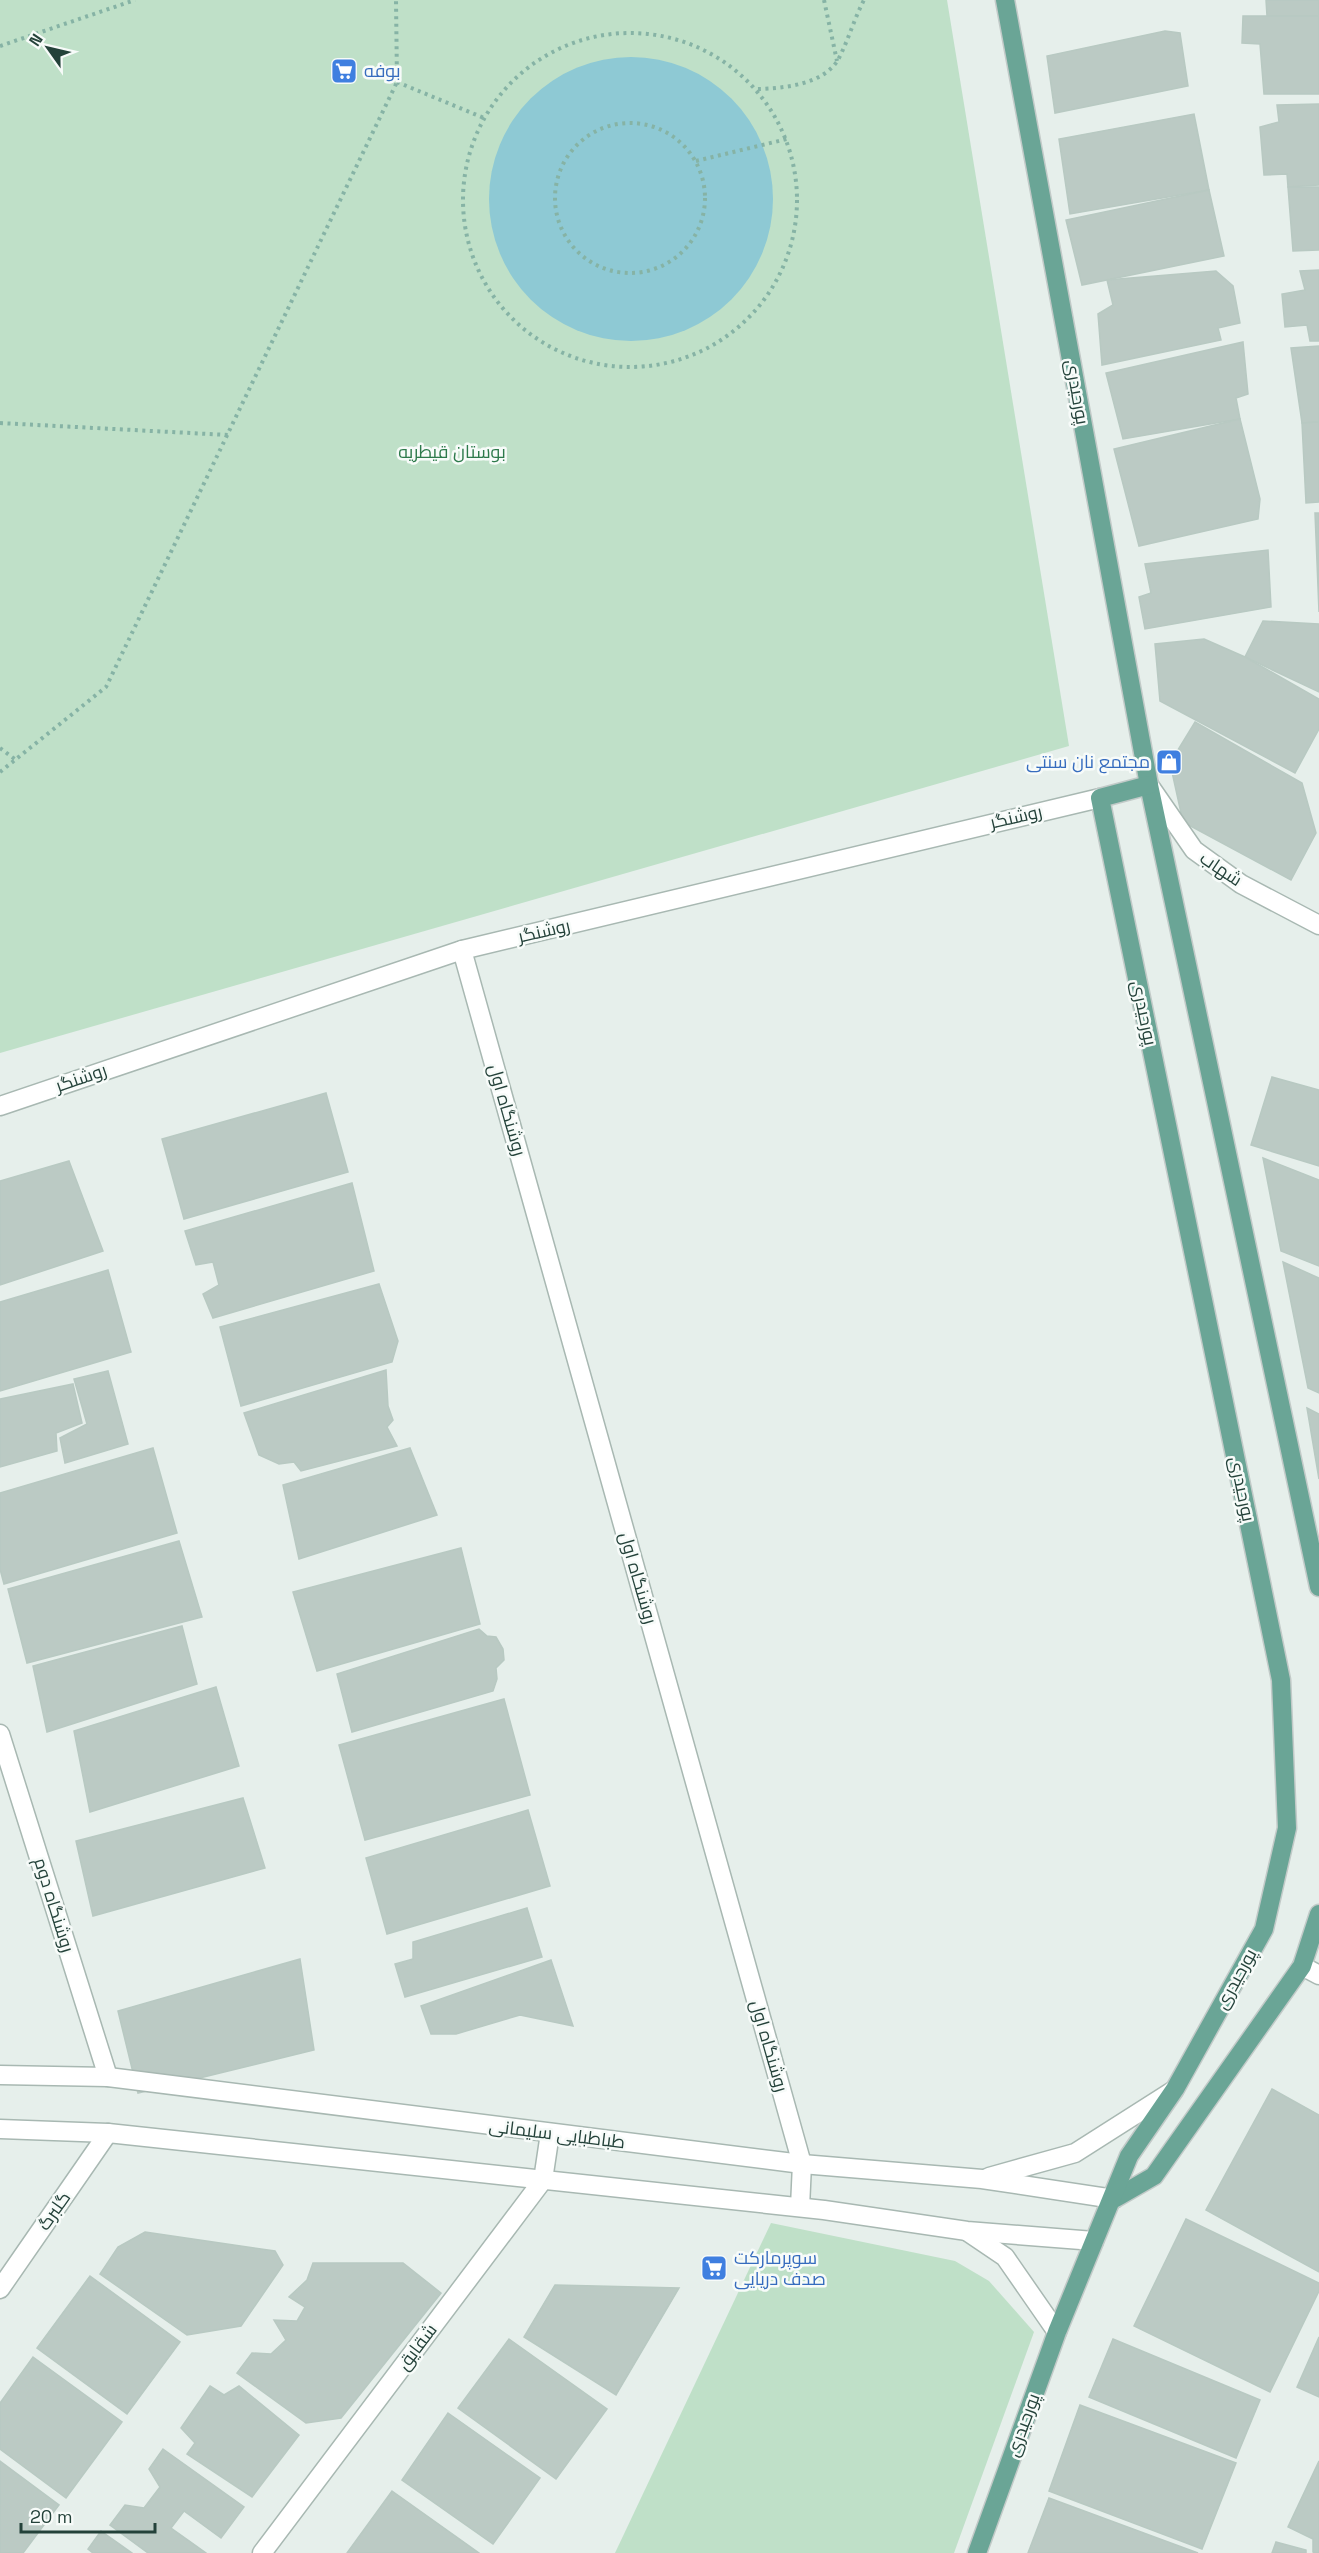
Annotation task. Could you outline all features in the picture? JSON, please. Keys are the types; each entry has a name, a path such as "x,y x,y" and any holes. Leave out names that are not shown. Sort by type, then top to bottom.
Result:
{"main road":[{"name":"پورحیدری","path":"1005,0 1149,784 1319,1587"},
{"path":"1100,798 1149,784"},
{"name":"پورحیدری","path":"976,2553 1057,2332 1094,2241 1114,2199 1129,2156 1175,2089 1264,1929 1287,1828 1281,1680 1100,798"},
{"path":"1114,2199 1154,2176 1302,1966 1319,1914"}],"street":[{"name":"شهاب","path":"1149,784 1194,850 1241,884 1319,925"},
{"name":"روشنگر","path":"0,1106 462,950 1100,798"},
{"name":"روشنگاه اول","path":"462,950 802,2164 800,2207"},
{"name":"روشنگاه دوم","path":"0,1734 108,2077"},
{"path":"1302,1966 1319,1975"},
{"name":"طباطبایی سلیمانی","path":"0,2075 108,2077 802,2164 982,2179 1114,2199"},
{"path":"982,2179 1075,2153 1175,2089"},
{"path":"0,2129 108,2133 800,2207 967,2231 1094,2241"},
{"name":"گلبرگ","path":"0,2289 108,2133"},
{"name":"شقایق","path":"262,2553 543,2180 550,2133"},
{"path":"967,2231 1005,2257 1057,2332"}],"path":[{"path":"0,46 135,0"},
{"path":"0,772 106,687 397,82 396,0"},
{"path":"824,0 837,62"},
{"path":"757,90 788,88 816,78 837,62 864,0"},
{"path":"628,32 657,34 712,53 736,70 757,90 774,113 787,139 795,167 798,196 796,225 785,263 760,305 740,326 716,344 690,356 662,364 633,368 604,366 575,359 548,347 503,310 486,287 474,260 466,232 462,203 465,174 472,145 484,118 520,73 544,56 571,43 599,35 628,32"},
{"path":"397,82 484,118"},
{"path":"639,123 662,130 682,143 696,161 704,184 705,207 700,223 685,250 666,264 644,272 620,273 597,266 578,253 563,235 556,213 555,189 562,166 575,146 594,132 616,124 639,123"},
{"path":"696,161 787,139"},
{"path":"0,423 228,435"},
{"path":"0,748 16,760"}],"green space":[{"name":"بوستان قیطریه","path":"0,0 947,0 1069,746 0,1053"},
{"path":"771,2223 955,2261 989,2281 1034,2332 954,2553 615,2553"}],"water":[{"path":"645,57 686,67 710,81 732,98 749,120 763,144 771,171 773,199 771,227 763,254 749,278 732,300 710,317 686,331 659,339 617,341 576,331 552,317 530,300 513,278 499,254 491,227 489,185 499,144 513,120 530,98 552,81 576,67 603,59"}],"building":[{"path":"1266,0 1319,0 1319,16 1267,16"},
{"path":"1243,16 1319,16 1319,94 1264,94 1260,44 1242,43"},
{"path":"1165,31 1180,33 1188,86 1055,113 1047,56"},
{"path":"1319,104 1319,185 1288,187 1287,174 1264,175 1260,127 1279,122 1277,105"},
{"path":"1194,114 1209,190 1070,214 1059,139"},
{"path":"1288,187 1319,187 1319,250 1293,251"},
{"path":"1209,190 1224,256 1082,285 1066,220"},
{"path":"1319,270 1319,341 1310,341 1307,325 1285,327 1282,294 1305,290 1300,271"},
{"path":"1216,271 1233,286 1240,323 1218,328 1221,340 1102,365 1098,314 1113,305 1107,280"},
{"path":"1243,342 1248,394 1236,398 1240,419 1123,439 1106,373"},
{"path":"1319,346 1319,422 1302,423 1291,348"},
{"path":"1240,419 1260,499 1258,519 1139,546 1114,449"},
{"path":"1319,422 1319,502 1306,503 1302,423"},
{"path":"1315,513 1319,513 1319,612"},
{"path":"1268,550 1271,607 1145,629 1139,597 1151,593 1145,564"},
{"path":"1263,621 1319,624 1319,692 1245,657"},
{"path":"1204,639 1245,657 1319,699 1319,729 1295,773 1160,701 1155,644"},
{"path":"1195,722 1302,783 1316,833 1291,880 1183,822 1170,763"},
{"path":"1272,1077 1319,1090 1319,1166 1251,1145"},
{"path":"326,1093 348,1172 184,1219 162,1139"},
{"path":"1263,1158 1319,1180 1319,1266 1281,1251"},
{"path":"69,1161 103,1251 0,1285 0,1181"},
{"path":"352,1183 374,1271 213,1318 203,1294 219,1285 213,1262 196,1265 185,1231"},
{"path":"1283,1262 1319,1278 1319,1393 1308,1388"},
{"path":"108,1270 131,1352 0,1391 0,1302"},
{"path":"379,1284 398,1341 392,1362 241,1406 220,1327"},
{"path":"386,1370 388,1406 393,1420 387,1427 397,1446 301,1471 294,1462 279,1464 259,1455 244,1413"},
{"path":"108,1371 128,1444 65,1463 60,1438 87,1424 74,1379"},
{"path":"73,1384 82,1423 56,1433 57,1451 0,1467 0,1399"},
{"path":"1307,1408 1319,1414 1319,1479"},
{"path":"153,1448 177,1533 4,1584 0,1569 0,1493"},
{"path":"410,1448 437,1515 299,1559 283,1485"},
{"path":"179,1541 202,1617 27,1663 8,1589"},
{"path":"461,1548 480,1624 317,1671 293,1592"},
{"path":"182,1626 197,1684 47,1732 33,1666"},
{"path":"479,1629 487,1636 496,1637 503,1649 504,1660 496,1668 497,1679 493,1691 352,1732 337,1674"},
{"path":"216,1687 239,1766 90,1812 74,1731"},
{"path":"504,1699 530,1795 365,1840 339,1745"},
{"path":"243,1798 265,1868 93,1916 76,1841"},
{"path":"528,1810 550,1886 387,1934 366,1858"},
{"path":"527,1908 542,1957 405,1997 395,1964 413,1959 413,1942"},
{"path":"300,1959 314,2050 138,2093 118,2011"},
{"path":"551,1960 573,2026 520,2015 456,2034 431,2034 421,2006"},
{"path":"1272,2089 1319,2115 1319,2272 1206,2210"},
{"path":"1186,2219 1319,2283 1319,2291 1270,2392 1134,2326"},
{"path":"145,2232 275,2251 283,2265 241,2326 187,2335 100,2274 118,2247"},
{"path":"313,2263 403,2263 441,2293 341,2418 306,2423 237,2373 252,2353 271,2354 286,2340 274,2320 297,2321 305,2307 289,2297 307,2280"},
{"path":"90,2276 180,2342 127,2414 37,2348"},
{"path":"555,2285 679,2288 616,2395 524,2337"},
{"path":"1319,2337 1319,2397 1297,2387"},
{"path":"509,2339 607,2409 556,2479 458,2408"},
{"path":"1113,2339 1260,2400 1236,2458 1089,2397"},
{"path":"33,2357 122,2422 66,2498 0,2449 0,2403"},
{"path":"210,2386 224,2395 239,2386 299,2435 252,2497 187,2454 195,2443 181,2428"},
{"path":"1080,2405 1236,2463 1202,2549 1049,2491"},
{"path":"448,2413 540,2478 493,2544 402,2480"},
{"path":"163,2449 244,2507 221,2538 184,2511 171,2528 206,2553 148,2553 110,2525 125,2505 144,2508 160,2487 149,2469"},
{"path":"0,2461 59,2505 23,2553 0,2553"},
{"path":"1319,2461 1319,2553 1315,2553 1313,2552 1313,2539 1288,2527"},
{"path":"392,2491 479,2553 347,2553"},
{"path":"1049,2498 1198,2553 1028,2553"},
{"path":"101,2531 132,2553 93,2553 88,2549"},
{"path":"1276,2542 1306,2550 1306,2553 1272,2553"}],"place":[{"name":"بوفه","path":"344,71"},
{"name":"مجتمع نان سنتی","path":"1169,762"},
{"name":"سوپرمارکت صدف دریایی","path":"714,2268"}]}
